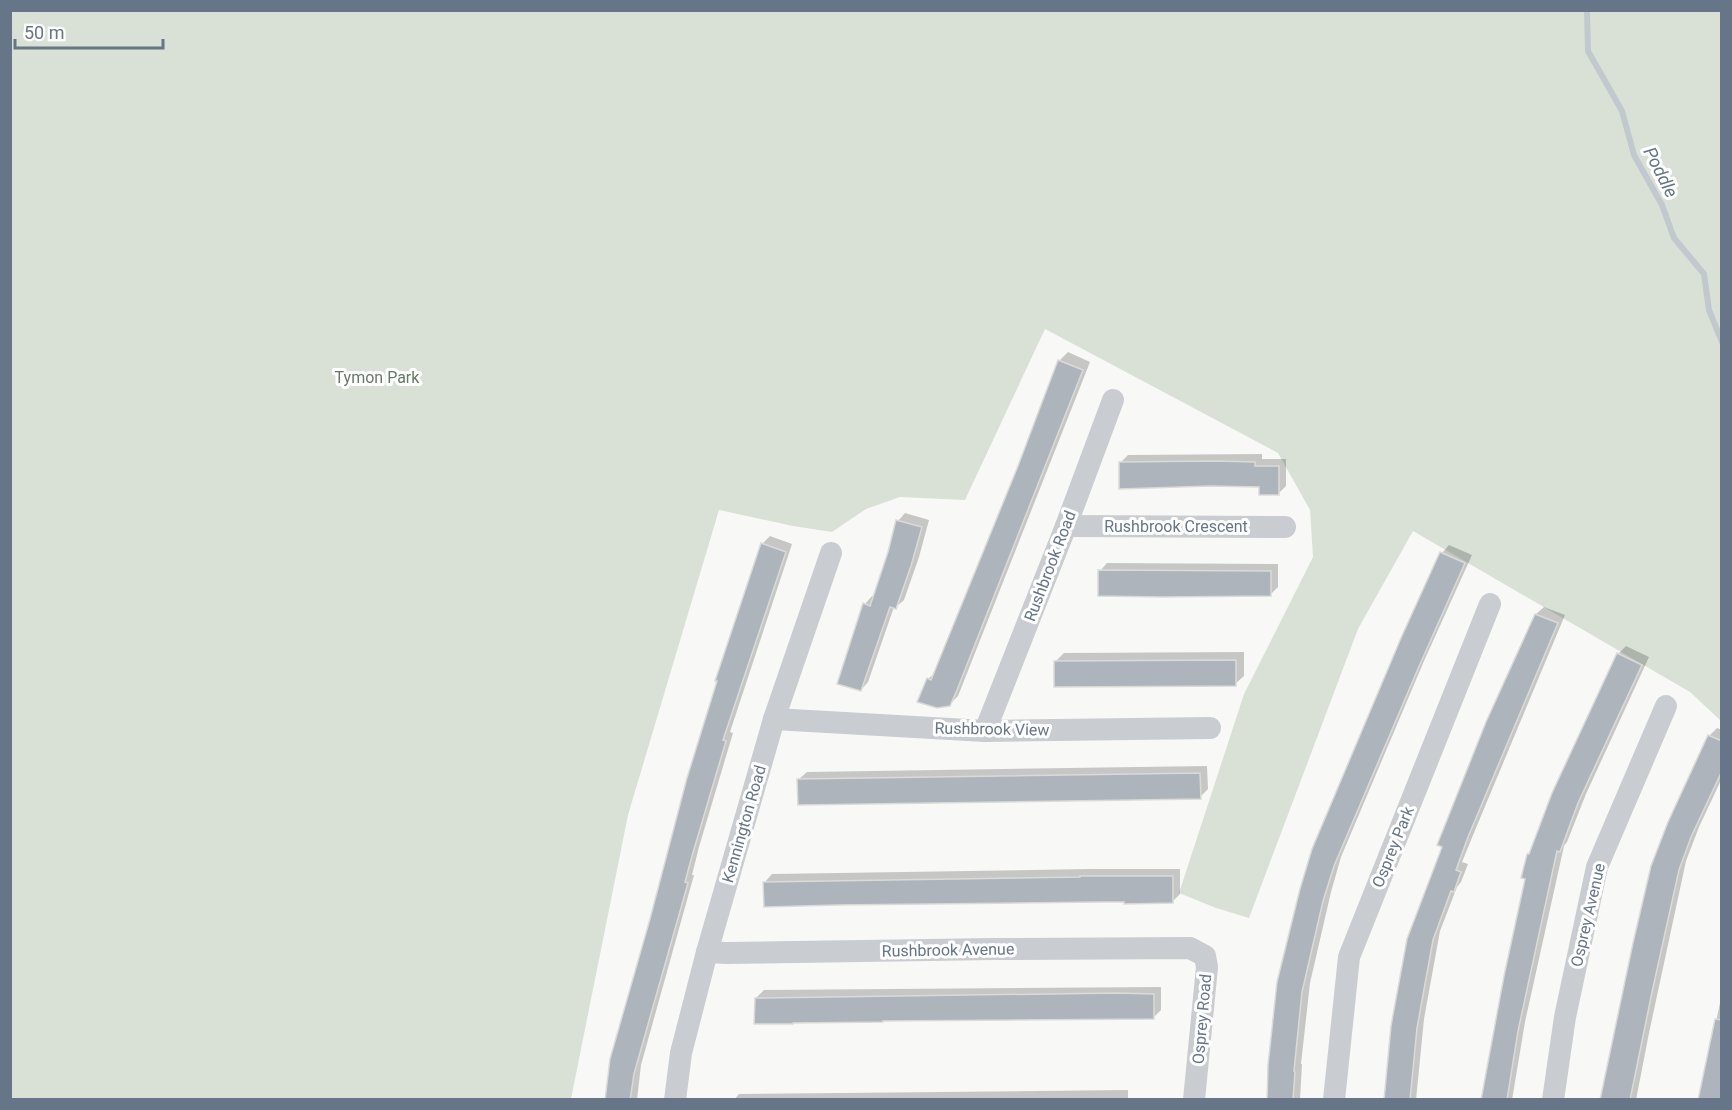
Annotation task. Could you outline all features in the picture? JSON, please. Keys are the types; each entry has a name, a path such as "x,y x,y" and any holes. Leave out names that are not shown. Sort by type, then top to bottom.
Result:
{"street":[{"name":"Rushbrook Road","path":"985,731 1113,400"},
{"name":"Rushbrook Crescent","path":"1066,526 1285,527"},
{"name":"Kennington Road","path":"675,1100 681,1053 707,952 774,719 831,553"},
{"name":"Osprey Park","path":"1334,1100 1349,957 1490,604"},
{"name":"Osprey Avenue","path":"1553,1100 1565,1017 1597,867 1666,706"},
{"name":"Rushbrook View","path":"774,719 985,731 1210,728"},
{"name":"Rushbrook Avenue","path":"707,952 1190,948"},
{"name":"Osprey Road","path":"1190,948 1205,956 1207,967 1194,1100"}],"green space":[{"name":"Tymon Park","path":"10,11 1721,11 1721,721 1690,692 1413,531 1358,629 1249,918 1179,893 1244,694 1313,557 1310,510 1278,453 1045,329 965,500 900,497 866,509 832,532 719,510 628,815 571,1099 11,1099"}],"building":[{"path":"1058,360 1083,370 957,690 950,706 937,708 917,702 927,678 931,680 1018,466"},
{"path":"1119,462 1255,462 1255,466 1279,466 1279,495 1259,495 1259,487 1119,489"},
{"path":"896,520 922,527 896,609 890,607 861,691 837,684 863,603 870,606"},
{"path":"761,543 786,552 723,740 726,741 685,882 688,883 634,1074 630,1100 605,1100 610,1059 687,778 717,681 715,681"},
{"path":"1440,552 1465,563 1334,866 1323,901 1302,992 1293,1100 1267,1100 1268,1065 1277,982 1312,849"},
{"path":"1098,570 1271,571 1271,596 1098,596"},
{"path":"1535,614 1558,623 1468,837 1456,870 1461,872 1454,892 1451,891 1433,940 1417,1028 1410,1100 1384,1100 1391,1026 1407,939 1442,847 1437,845 1486,722"},
{"path":"1617,653 1642,665 1578,803 1560,852 1557,851 1518,1031 1507,1100 1481,1100 1525,879 1521,878 1527,854 1529,854 1552,793"},
{"path":"1236,660 1236,686 1054,687 1054,661"},
{"path":"1708,735 1722,741 1722,771 1691,837 1679,870 1630,1100 1600,1100 1651,866 1668,822"},
{"path":"1200,773 1201,799 798,805 797,779"},
{"path":"1173,876 1173,903 764,907 763,882"},
{"path":"1154,994 1154,1019 754,1024 755,998"},
{"path":"1715,1019 1722,1020 1722,1100 1698,1100"}],"waterway":[{"name":"Poddle","path":"1587,10 1588,51 1622,111 1634,155 1662,205 1674,238 1704,274 1709,310 1722,342"}]}
